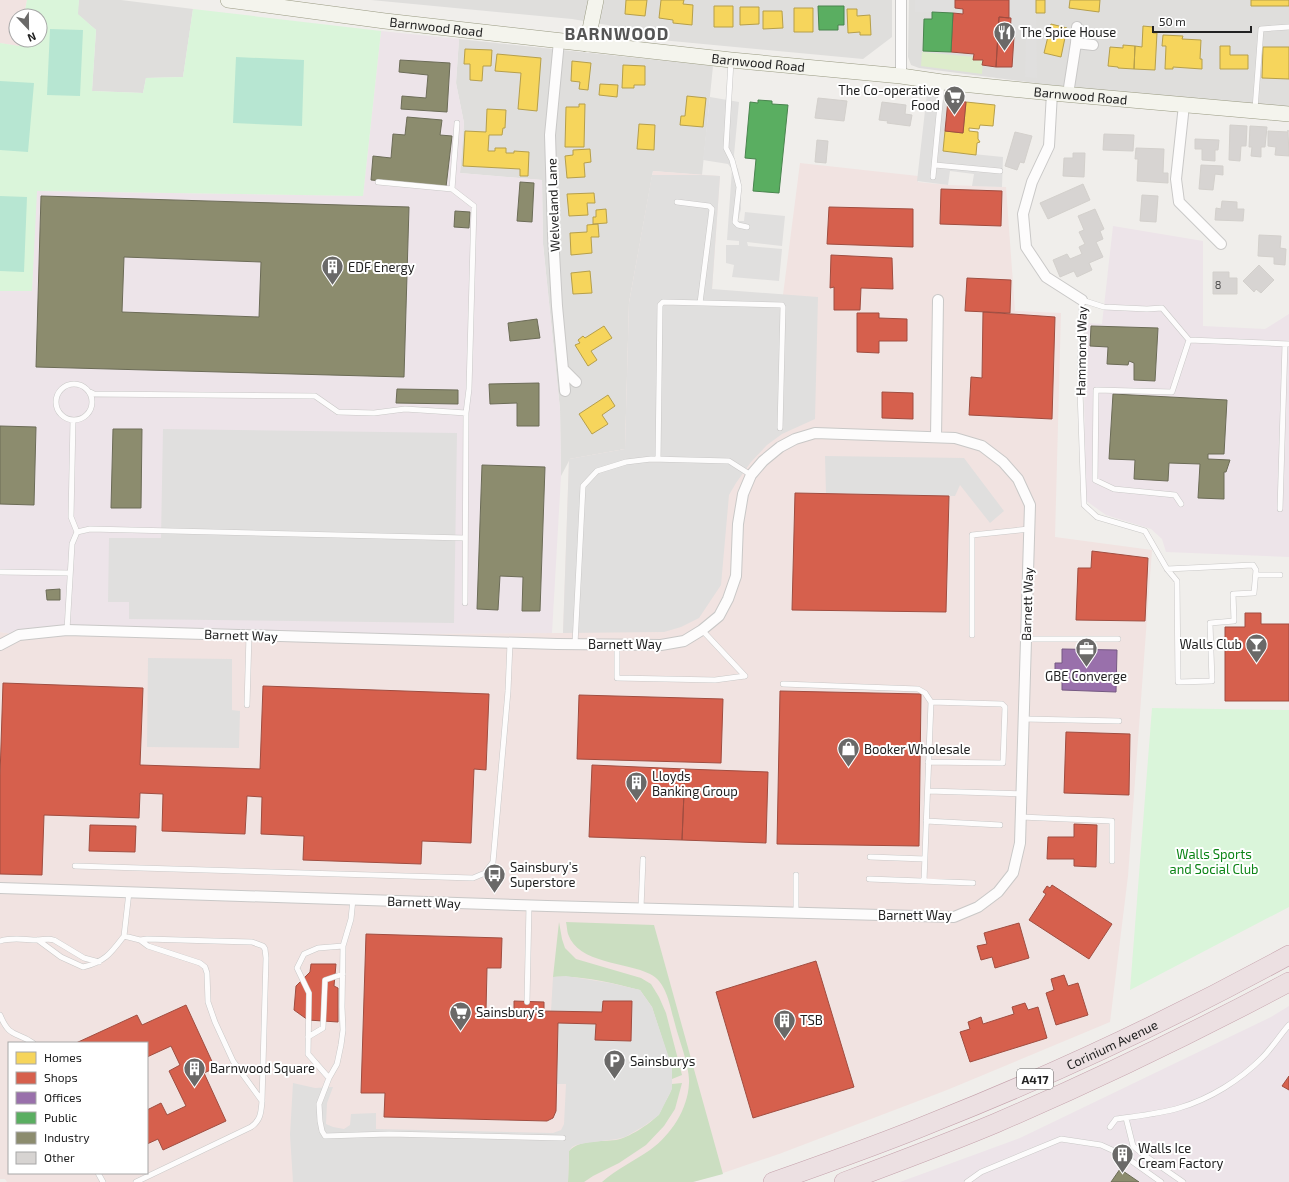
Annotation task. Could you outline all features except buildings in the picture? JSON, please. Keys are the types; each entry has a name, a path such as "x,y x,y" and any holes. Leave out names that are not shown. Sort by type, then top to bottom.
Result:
{"highway":[{"name":"Corinium Avenue","path":"772,1182 850,1155 1023,1085 1165,1020 1289,955"},
{"name":"Corinium Avenue","path":"844,1182 936,1147 1052,1098 1176,1040 1289,982"}],"street":[{"name":"Barnwood Road","path":"228,0 393,22 731,60 901,76 942,82 1052,93 1289,114"},
{"path":"587,44 596,0"},
{"path":"901,0 901,76"},
{"path":"1068,94 1077,27"},
{"name":"Welveland Lane","path":"559,41 550,135 557,306 565,391"},
{"path":"1076,43 1093,45"},
{"name":"Hammond Way","path":"1052,93 1050,146 1032,182 1023,214 1026,247 1046,277 1082,300"},
{"path":"1184,105 1176,178 1179,202 1221,244"},
{"path":"936,437 938,300"},
{"path":"564,370 576,382"},
{"name":"Barnett Way","path":"0,645 19,635 67,630 617,645 661,645 684,641 702,630 719,616 728,599 736,576 739,517 743,494 751,475 763,461 780,447 794,439 815,433 955,438 982,446 1003,462 1018,479 1030,505 1020,843 1013,874 998,892 978,907 954,917 0,888"}],"lane":[{"path":"1255,110 1261,29 1289,26"},
{"path":"731,60 726,148 732,160 739,187 735,222 738,225 747,226"},
{"path":"933,177 942,82"},
{"path":"452,189 457,123"},
{"path":"935,165 1000,171"},
{"path":"378,182 452,189 474,206 469,390 466,413 465,603"},
{"path":"677,202 709,206 712,209 700,303"},
{"path":"1082,300 1104,307 1147,309 1162,308 1189,340 1287,344 1284,378 1280,509"},
{"name":"Hammond Way","path":"1082,300 1080,391 1084,505 1097,517 1145,531 1167,570 1177,581 1178,682 1212,681 1210,622 1234,621 1233,594 1254,593 1256,575"},
{"path":"658,459 660,305 664,302 782,305 780,428"},
{"path":"1180,504 1175,495 1114,489 1096,480 1096,390 1172,392 1189,340"},
{"path":"73,383 86,387 93,399 90,411 82,419 74,420 67,419 60,414 57,408 56,400 57,394 65,385 73,383"},
{"path":"90,392 94,394 315,396 338,412 374,413 405,409 466,413"},
{"path":"67,630 72,544 77,532 71,517 74,420"},
{"path":"575,644 583,486 597,471 626,462 658,459 729,461 751,475"},
{"path":"77,532 90,528 465,538"},
{"path":"972,635 972,535 1029,529"},
{"path":"1167,570 1253,565 1256,570 1256,575 1280,575"},
{"path":"0,572 70,573"},
{"path":"617,645 617,678 715,680 745,676 702,630"},
{"path":"247,705 249,635"},
{"path":"1026,639 1118,639"},
{"path":"76,866 473,878 485,873 493,862 507,699 510,643"},
{"path":"783,684 918,689 925,693 931,702 924,881"},
{"path":"928,762 1003,762 1005,707 1002,704 931,702"},
{"path":"1024,719 1119,721"},
{"path":"928,791 1022,794"},
{"path":"1021,817 1112,821 1112,861"},
{"path":"926,821 1000,825"},
{"path":"870,857 925,859"},
{"path":"641,908 643,859"},
{"path":"796,875 796,912"},
{"path":"869,879 973,883"},
{"path":"38,940 61,957 83,967 100,962 111,952 124,936 129,892"},
{"path":"353,899 351,919 344,946 342,1007 343,1030 341,1046 337,1064 329,1078 319,1104 320,1121 322,1131 325,1136 389,1134 563,1138"},
{"path":"527,1002 529,905"},
{"path":"124,936 140,940 148,946 200,963 205,967 207,973 208,1002 215,1022 233,1061 262,1101"},
{"path":"136,1182 251,1127 260,1119 262,1101 266,958 265,949 260,944 252,942 214,942 147,938 140,940"},
{"path":"0,941 10,939 50,939 84,958 100,962"},
{"path":"329,1078 308,1054 309,994 297,968 304,954 318,948 344,946"},
{"path":"308,1037 323,1028 325,980 343,974"},
{"path":"0,1015 7,1030 12,1034 31,1042"},
{"path":"1110,1127 1116,1119 1180,1108 1213,1094 1241,1076 1262,1058 1289,1024"},
{"path":"1126,1118 1133,1146 1183,1182"},
{"path":"967,1182 980,1172 1061,1139 1101,1145 1123,1155 1161,1182"}],"shaded area":[{"path":"0,0 27,0 26,8 8,8 8,44 0,43"},
{"path":"79,0 121,0 193,9 183,77 146,78 143,93 92,91 96,30 77,14"},
{"path":"371,0 892,0 892,37 863,59 661,40 619,27 572,19"},
{"path":"909,0 1289,0 1289,116 919,68 911,65 908,57"},
{"path":"915,0 954,0 953,13 915,12"},
{"path":"1009,0 1036,0 1037,78 1025,77 1026,35 1010,34 1011,18 1009,18"},
{"name":"EDF Energy","path":"381,31 459,39 456,83 464,123 460,173 542,180 543,244 560,409 561,476 552,633 19,635 0,632 0,291 32,291 36,191 363,196"},
{"path":"459,39 713,66 702,175 653,171 629,303 625,449 570,459 561,476 560,409 543,244 542,180 460,173 464,123 456,83"},
{"path":"927,93 949,95 943,151 1003,157 1002,187 972,186 974,174 950,171 948,185 917,181"},
{"path":"710,97 739,102 734,155 741,181 741,209 738,221 744,221 745,212 785,216 782,246 747,242 748,246 782,249 779,281 732,277 734,265 726,263 726,245 739,245 739,241 727,240 732,169 728,164 703,160"},
{"path":"800,163 918,176 918,182 948,185 1006,187 1015,311 1061,313 1055,537 1152,550 1128,876 1110,1022 947,1090 779,1154 693,1182 7,1182 5,1179 0,1179 0,632 19,635 563,633 569,459 625,449 629,303 653,171 720,176 712,290 783,295"},
{"path":"652,175 720,176 712,289 818,297 815,419 782,434 767,445 751,462 729,495 721,585 699,618 681,627 664,632 563,633 569,459 625,449 629,303"},
{"path":"1113,226 1203,241 1203,326 1265,329 1289,314 1289,557 1166,552 1162,539 1151,529 1106,515 1085,500 1084,362 1086,323 1102,324"},
{"path":"163,429 457,433 454,623 129,619 129,602 108,602 109,538 161,538"},
{"path":"825,456 964,458 1004,511 990,523 960,485 955,496 826,493"},
{"path":"148,658 232,659 232,710 240,711 239,748 147,747"},
{"name":"Sainsburys","path":"566,976 610,983 640,990 652,1007 672,1067 672,1089 659,1115 625,1137 586,1143 572,1147 569,1151 568,1182 293,1182 290,1135 293,1083 315,1088 333,1087 327,1103 326,1124 344,1129 350,1125 351,1114 376,1113 376,1129 553,1133 561,1130 564,1124 566,1084 556,1084 558,1023 596,1024 596,1040 631,1041 632,1001 603,1001 602,1012 551,1011 553,977"},
{"path":"1289,1006 1289,1182 900,1182 1020,1138 1271,1017"}],"green space":[{"path":"27,0 79,0 78,14 96,30 92,91 143,93 146,78 183,77 193,9 381,31 363,196 37,191 32,291 0,291 0,43 8,44 8,48 48,48 48,8 26,8"},
{"path":"50,29 83,30 80,96 47,95"},
{"path":"922,52 974,57 974,60 983,60 982,74 921,66"},
{"path":"236,57 304,60 302,126 233,123"},
{"path":"0,81 34,83 28,152 0,150"},
{"path":"0,196 27,197 24,272 0,271"},
{"name":"Walls Sports and Social Club","path":"1152,708 1289,710 1289,907 1130,990"},
{"path":"559,922 565,948 576,959 641,978 651,984 666,1013 682,1075 672,1079 671,1066 652,1007 640,990 586,978 553,977"},
{"path":"566,922 654,925 723,1174 693,1182 602,1182 650,1150 665,1137 682,1112 688,1093 689,1077 667,996 660,983 650,974 592,957 582,951 573,944 568,934"},
{"path":"682,1083 675,1109 664,1126 646,1145 619,1163 584,1182 568,1182 569,1151 579,1144 621,1139 638,1130 659,1114 670,1092 672,1084"}],"place":[{"name":"The Spice House","path":"1005,52"},
{"name":"The Co-operative Food","path":"955,116"},
{"name":"EDF Energy","path":"333,286"},
{"name":"Walls Club","path":"1257,664"},
{"name":"GBE Converge","path":"1086,668"},
{"name":"Booker Wholesale","path":"849,768"},
{"name":"Lloyds Banking Group","path":"637,802"},
{"name":"Sainsbury's Superstore","path":"494,894"},
{"name":"Sainsbury's","path":"460,1032"},
{"name":"TSB","path":"785,1040"},
{"name":"Sainsburys","path":"614,1080"},
{"name":"Barnwood Square","path":"194,1088"},
{"name":"Walls Ice Cream Factory","path":"1123,1174"}],"district":[{"name":"BARNWOOD","path":"617,33"}]}
